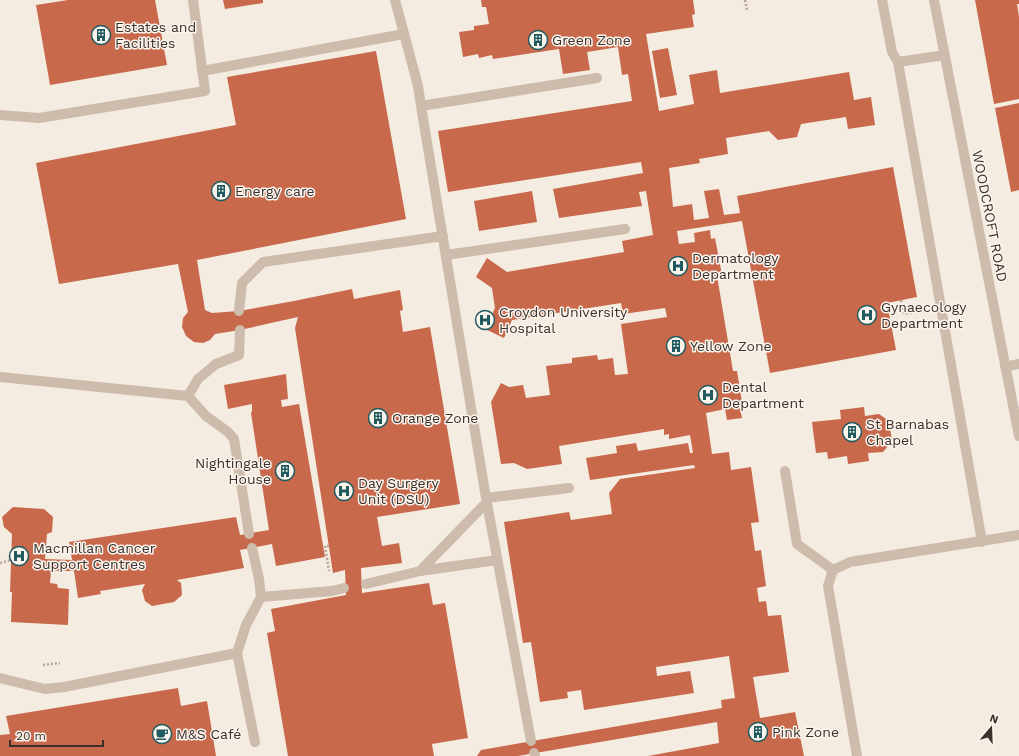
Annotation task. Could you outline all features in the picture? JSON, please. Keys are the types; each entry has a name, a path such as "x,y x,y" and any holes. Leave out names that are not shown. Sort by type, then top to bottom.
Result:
{"street":[{"path":"0,116 39,118 205,92 193,0"},
{"path":"395,0 418,86 486,500 531,741"},
{"path":"882,0 892,52 898,62 982,542"},
{"name":"WOODCROFT ROAD","path":"934,0 1019,436"},
{"path":"202,71 404,34"},
{"path":"898,62 945,55"},
{"path":"421,106 597,78"},
{"path":"446,255 625,229"},
{"path":"239,310 242,283 263,262 443,236"},
{"path":"188,396 198,379 216,364 239,355 240,330"},
{"path":"1005,367 1019,364"},
{"path":"0,377 188,396 206,416 228,432 234,439 249,534"},
{"path":"785,471 797,544 833,570"},
{"path":"420,571 486,500 569,488"},
{"path":"857,756 828,586 833,570 850,562 1019,535"},
{"path":"252,548 259,579 261,598 246,625 237,653 255,742"},
{"path":"366,584 420,571 497,560"},
{"path":"261,598 332,591 344,588"},
{"path":"0,678 45,689 94,682 237,653"}],"path":[{"path":"745,0 747,10"},
{"path":"901,300 904,314 941,308"},
{"path":"329,546 326,546 332,591"},
{"path":"0,562 11,560"}],"building":[{"name":"Estates and Facilities","path":"68,0 155,0 167,65 50,85 36,5"},
{"path":"223,0 263,0 263,3 225,9"},
{"name":"Yellow Zone","path":"481,0 693,0 695,14 692,15 694,27 646,34 659,111 694,104 689,75 717,70 720,93 849,72 854,100 871,97 875,125 848,129 846,117 801,124 797,137 778,140 769,131 726,138 728,154 699,159 700,163 669,168 673,207 692,204 694,220 709,218 704,191 719,189 724,215 740,213 737,196 893,167 917,297 887,303 896,350 770,373 742,221 677,231 679,244 695,242 694,233 710,230 711,239 715,238 722,275 717,276 733,371 737,371 743,408 740,408 742,418 727,420 725,409 706,413 712,454 729,452 731,470 751,467 759,522 751,523 755,551 761,550 766,586 757,588 759,602 766,601 768,616 781,615 789,672 753,677 760,718 795,712 804,756 648,756 719,743 717,722 518,756 477,756 481,750 722,708 721,700 735,698 729,656 656,667 657,676 690,671 694,693 584,710 581,690 567,692 568,698 540,702 531,642 523,643 504,522 569,512 571,520 612,514 609,493 620,479 695,468 694,465 590,480 586,458 617,453 616,446 636,443 638,451 688,443 690,453 693,453 690,435 669,439 669,434 664,435 664,429 559,446 562,464 527,469 514,463 501,464 491,402 501,383 509,387 523,385 526,398 550,395 546,366 572,363 572,358 597,355 598,360 613,358 615,375 628,374 621,324 667,317 665,308 623,314 621,303 512,320 504,338 485,329 495,308 492,288 476,277 487,258 507,272 624,252 622,241 653,235 646,191 639,192 642,206 559,218 553,189 643,173 641,162 448,192 438,131 632,101 628,74 622,75 618,47 587,52 590,70 563,74 559,49 493,59 492,55 479,58 478,54 463,57 459,32 474,30 474,26 489,24 486,7 482,7"},
{"path":"975,0 1019,0 1019,4 1017,4 1019,17 1019,99 994,104"},
{"path":"668,48 677,95 660,98 652,51"},
{"path":"376,51 406,219 197,260 205,310 212,313 239,311 352,289 354,299 400,290 403,310 400,311 403,332 430,327 460,504 377,517 382,546 399,543 402,563 361,568 362,593 429,583 433,605 445,603 468,738 432,744 434,756 288,756 267,633 275,631 271,609 346,595 345,570 333,573 295,328 298,317 215,334 210,340 203,343 194,342 186,336 182,327 183,318 188,312 178,264 59,284 36,163 236,125 227,77"},
{"path":"1019,103 1019,190 1011,192 995,108"},
{"path":"532,191 537,222 479,231 474,201"},
{"path":"286,374 288,399 281,400 282,407 299,404 325,557 276,566 272,544 240,550 244,568 177,580 181,583 182,595 174,602 152,606 145,601 142,590 145,584 100,591 101,594 78,598 74,571 51,571 50,583 57,584 58,588 69,589 68,625 11,622 12,592 10,592 12,534 4,527 2,517 13,507 44,509 53,517 52,532 47,534 45,559 72,560 69,542 236,517 240,535 269,530 251,413 252,404 228,409 224,385"},
{"name":"St Barnabas Chapel","path":"864,407 865,416 879,414 889,421 892,441 883,452 868,453 869,461 848,464 847,456 828,459 827,452 816,453 812,422 841,419 840,410"},
{"path":"178,688 181,706 207,701 216,756 0,756 0,735 10,734 6,716"}],"place":[{"name":"Estates and Facilities","path":"101,35"},
{"name":"Green Zone","path":"538,40"},
{"name":"Energy care","path":"221,191"},
{"name":"Dermatology Department","path":"678,266"},
{"name":"Gynaecology Department","path":"867,315"},
{"name":"Croydon University Hospital","path":"485,320"},
{"name":"Yellow Zone","path":"676,346"},
{"name":"Dental Department","path":"708,395"},
{"name":"Orange Zone","path":"378,418"},
{"name":"St Barnabas Chapel","path":"852,432"},
{"name":"Nightingale House","path":"285,471"},
{"name":"Day Surgery Unit (DSU)","path":"344,491"},
{"name":"Macmillan Cancer Support Centres","path":"19,556"},
{"name":"Pink Zone","path":"758,732"},
{"name":"M&S Café","path":"162,734"}]}
